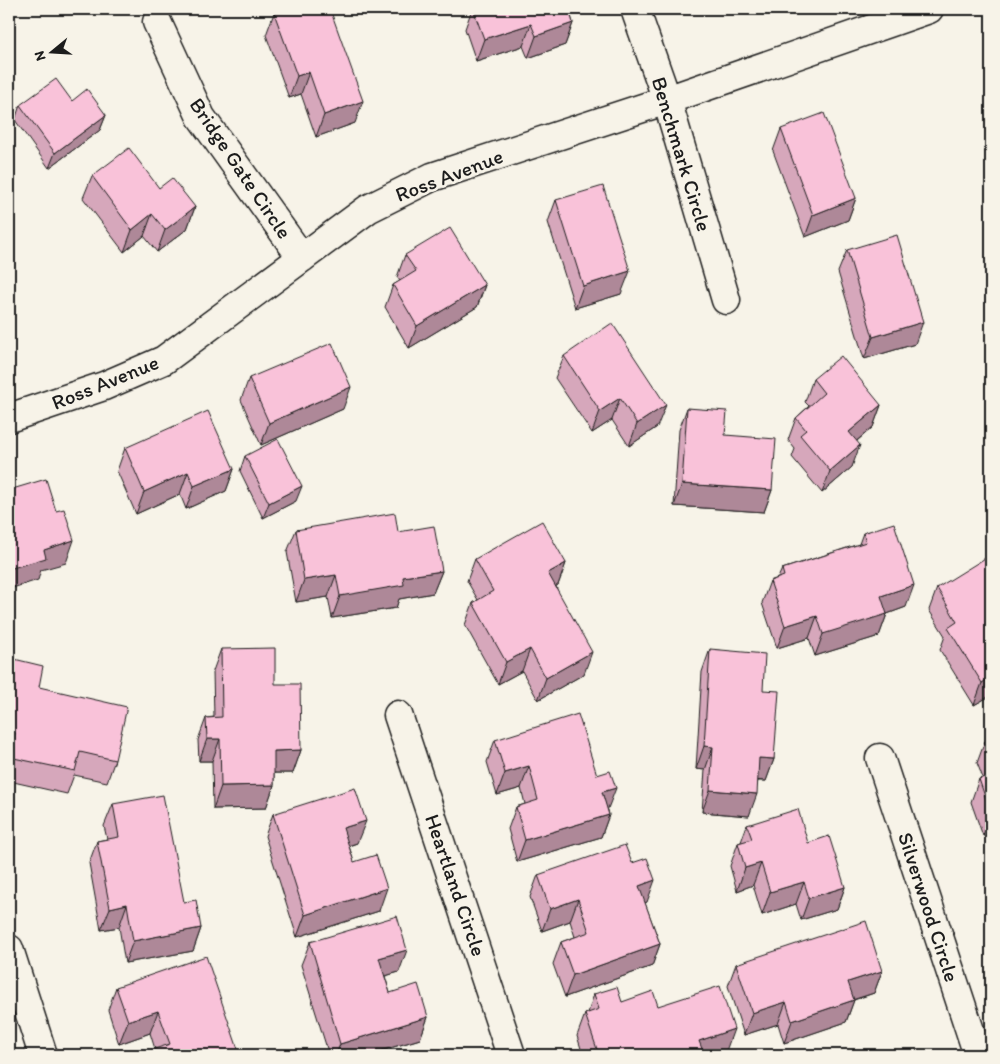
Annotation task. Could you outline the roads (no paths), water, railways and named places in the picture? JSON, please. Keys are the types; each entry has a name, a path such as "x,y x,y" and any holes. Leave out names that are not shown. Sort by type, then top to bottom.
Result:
{"street":[{"name":"Benchmark Circle","path":"635,9 666,100 726,300"},
{"name":"Ross Avenue","path":"9,418 104,386 164,360 368,209 432,177 666,100 929,9"},
{"name":"Bridge Gate Circle","path":"157,22 201,117 302,258"},
{"name":"Heartland Circle","path":"398,716 511,1055"},
{"name":"Silverwood Circle","path":"880,758 978,1055"},
{"path":"9,949 43,1055"}]}
